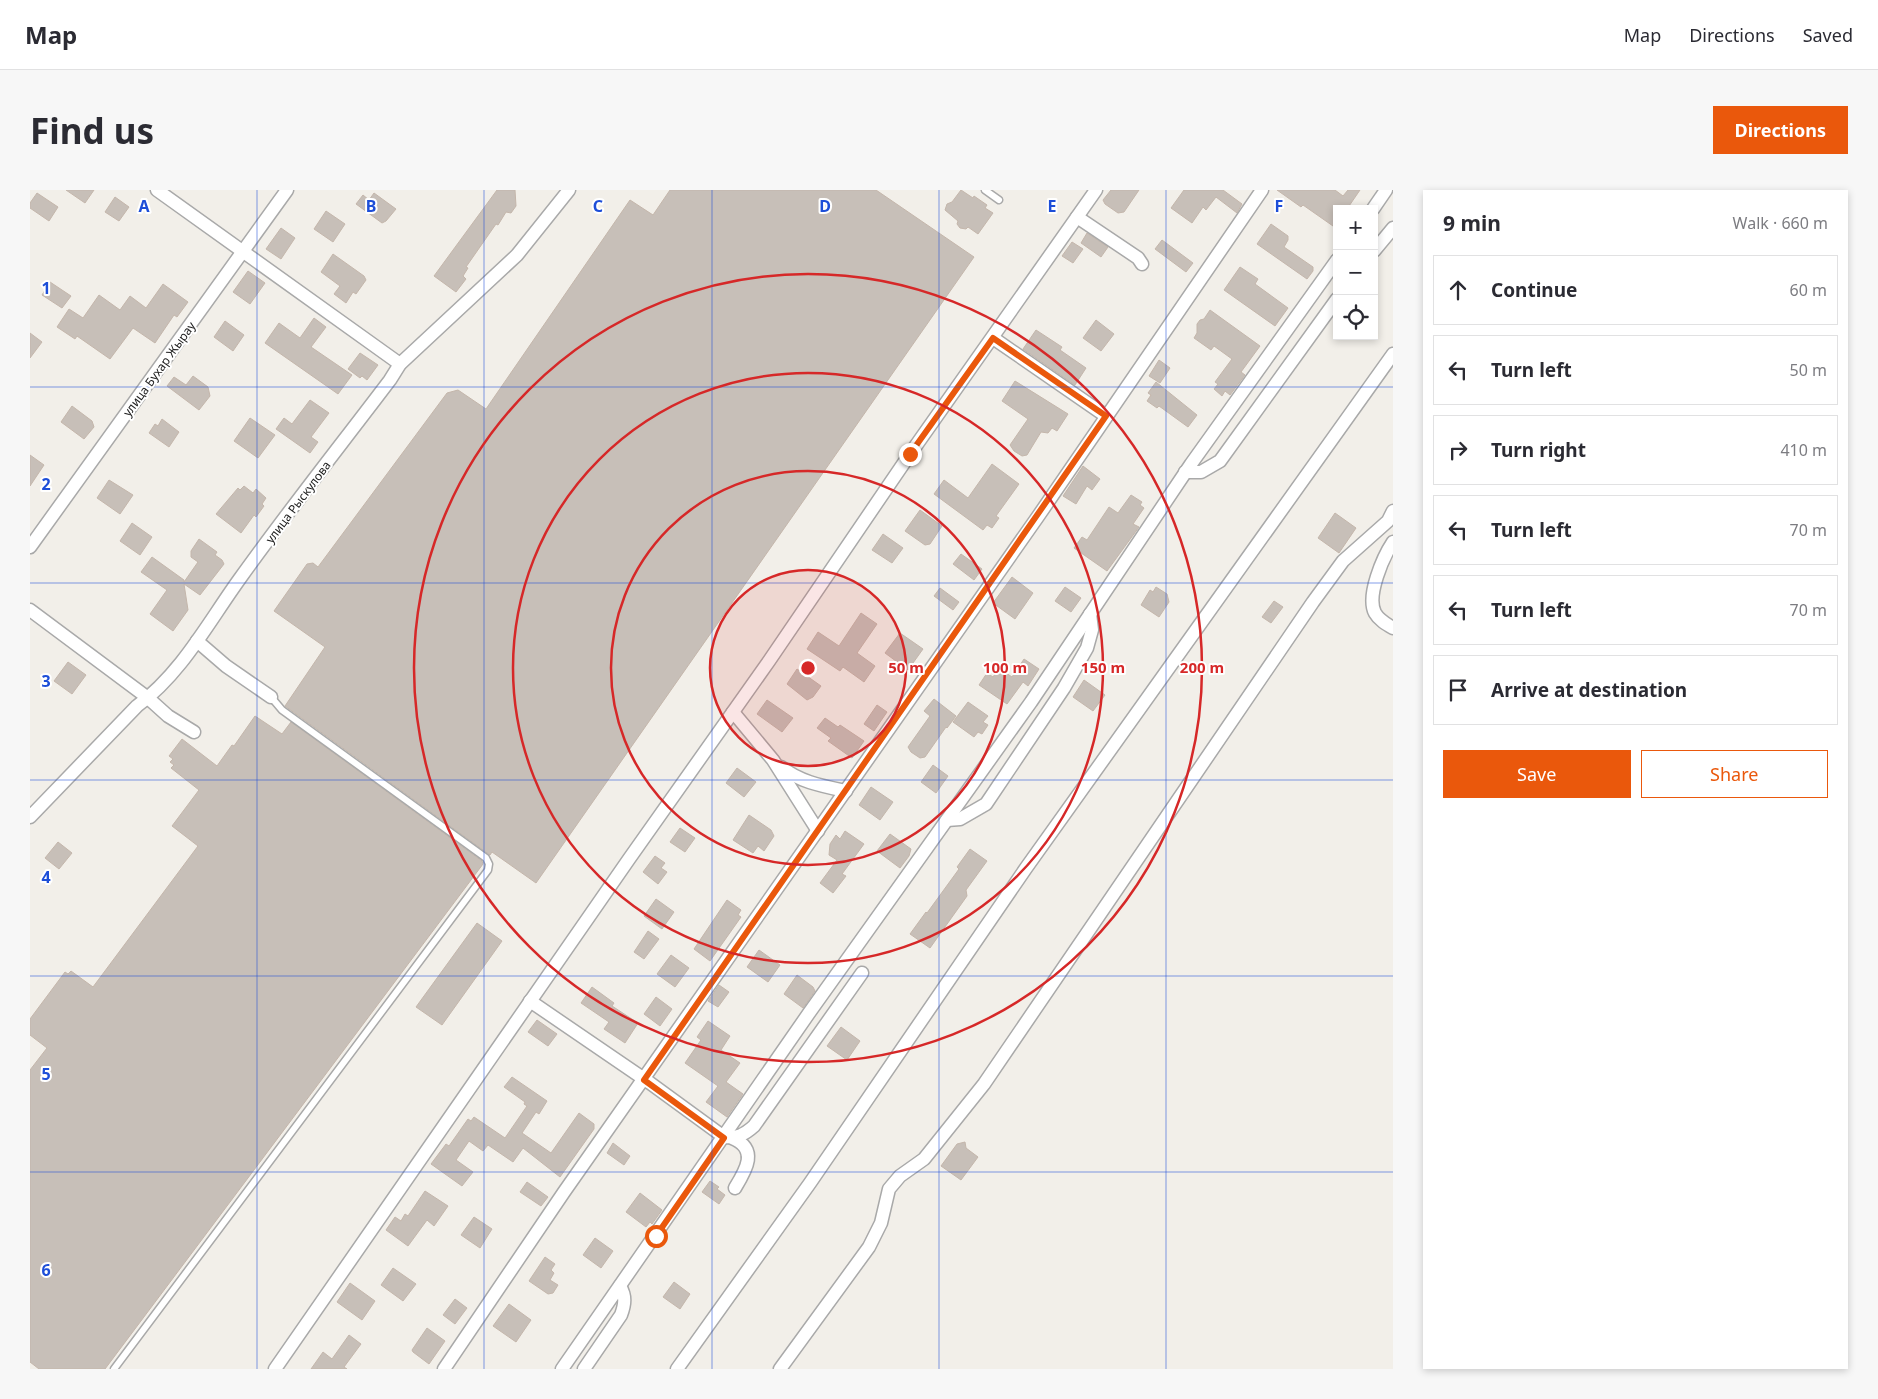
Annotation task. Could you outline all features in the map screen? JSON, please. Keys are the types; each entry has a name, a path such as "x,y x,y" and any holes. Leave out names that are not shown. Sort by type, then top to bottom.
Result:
{"street":[{"path":"157,190 400,364"},
{"name":"улица Бухар Жырау","path":"30,547 287,190"},
{"name":"улица Рыскулова","path":"30,817 137,706 148,698 173,673 400,364 517,255 569,190"},
{"path":"275,1369 842,555 910,454 1096,190"},
{"path":"444,1369 564,1192 846,791 1262,190"},
{"path":"1376,205 1386,190"},
{"path":"1077,217 1138,258 1142,264"},
{"path":"1375,250 1393,228"},
{"path":"562,1369 728,1138 809,1013 1031,702 1185,472 1333,266"},
{"path":"1185,472 1201,472 1220,461 1333,305"},
{"path":"993,338 1106,416"},
{"path":"677,1369 810,1183 1032,860 1393,354"},
{"path":"780,1369 869,1247 881,1222 889,1189 900,1176 924,1159 984,1084 1313,602 1343,561 1388,520 1393,511"},
{"path":"1393,542 1386,553 1373,596 1374,612 1380,620 1393,628"},
{"path":"30,610 148,698 168,716 194,732"},
{"path":"947,820 960,819 986,804 1064,688 1087,648 1092,630 1090,614"},
{"path":"197,641 226,666 271,697"},
{"path":"732,712 773,760 818,831"},
{"path":"773,760 789,773 811,784 846,791"},
{"path":"728,1138 744,1134 754,1126 862,973"},
{"path":"530,1002 728,1138 739,1141 746,1148 749,1158 744,1173 735,1188"},
{"path":"584,1369 621,1315 624,1305 624,1293 620,1286"}],"lane":[{"path":"985,190 999,200"},
{"path":"114,1369 488,870 489,864 486,858 282,710 271,697"}],"building":[{"path":"66,190 94,190 85,203"},
{"path":"497,190 515,190 516,206 511,213 506,212 498,225 496,224 466,267 468,268 463,276 466,279 456,292 434,276"},
{"path":"670,190 876,190 974,257 536,883 492,852 490,855 285,706 325,647 274,611 307,564 313,563 318,567 447,393 458,390 486,409 630,200 653,215"},
{"path":"961,190 987,205 985,208 993,213 978,234 968,227 966,229 960,228 957,224 958,221 945,210 947,204 952,202"},
{"path":"1111,190 1139,190 1124,212 1118,213 1105,204 1103,200"},
{"path":"1184,190 1223,190 1242,204 1237,213 1216,197 1206,210 1203,207 1192,223 1171,208"},
{"path":"1277,190 1335,190 1343,196 1348,190 1360,190 1350,205 1333,205 1333,226 1303,205 1301,207"},
{"path":"37,193 58,207 49,221 30,208 30,203"},
{"path":"374,193 396,209 382,223 356,204 363,195 369,200"},
{"path":"115,197 129,207 119,221 105,212"},
{"path":"326,211 345,224 333,242 314,229"},
{"path":"1271,224 1288,236 1284,247 1313,267 1313,271 1307,279 1257,244"},
{"path":"281,228 295,238 281,259 266,249"},
{"path":"1087,233 1108,247 1101,257 1081,243"},
{"path":"1162,240 1193,263 1186,272 1155,249"},
{"path":"1072,242 1083,249 1073,263 1062,256"},
{"path":"333,254 364,276 366,280 356,294 353,292 346,303 334,294 340,286 321,272"},
{"path":"1240,267 1258,279 1255,284 1288,308 1275,326 1224,290"},
{"path":"248,271 265,283 250,304 233,292"},
{"path":"50,282 71,296 62,308 42,295"},
{"path":"163,284 188,302 177,317 174,315 155,343 133,328 110,359 77,336 75,339 57,327 69,309 83,318 99,295 120,310 130,296 146,308"},
{"path":"1210,310 1260,346 1241,372 1245,375 1230,395 1225,391 1222,396 1214,389 1218,384 1215,382 1232,359 1214,346 1211,350 1194,338 1197,333 1197,324 1200,320 1204,319"},
{"path":"314,318 326,327 311,347 352,375 338,394 265,343 279,323 300,338"},
{"path":"1096,320 1114,334 1101,351 1083,338"},
{"path":"225,321 244,335 233,351 214,337"},
{"path":"1036,330 1062,347 1060,350 1086,368 1075,385 1023,349"},
{"path":"30,333 42,342 30,358"},
{"path":"360,353 378,365 367,380 362,376 360,378 348,369"},
{"path":"1159,360 1170,368 1160,383 1149,376"},
{"path":"193,376 208,387 210,396 199,410 167,386 174,377 186,385"},
{"path":"1015,381 1068,414 1057,431 1052,428 1048,433 1041,432 1027,455 1022,456 1014,451 1010,445 1028,419 1002,401"},
{"path":"1156,382 1197,415 1188,427 1159,406 1157,408 1147,401 1151,395 1148,393"},
{"path":"310,400 329,413 311,437 318,442 310,453 276,429 284,418 292,424"},
{"path":"72,406 92,421 94,427 84,439 61,422"},
{"path":"250,418 275,435 258,458 234,441"},
{"path":"162,419 179,432 169,447 149,433 155,424 158,426"},
{"path":"30,455 44,465 30,486"},
{"path":"992,464 1019,484 996,516 999,518 992,528 987,525 983,530 934,494 944,480 968,498"},
{"path":"1083,466 1100,479 1092,490 1087,486 1076,504 1063,496"},
{"path":"109,480 133,495 120,514 97,498"},
{"path":"244,486 253,493 256,489 266,498 262,504 264,506 256,517 254,515 241,533 216,514 238,488 240,490"},
{"path":"1131,495 1142,502 1140,505 1144,508 1133,524 1139,527 1107,571 1074,548 1082,537 1087,540 1109,507 1118,513"},
{"path":"920,510 942,526 930,544 925,545 905,531"},
{"path":"1335,513 1356,528 1339,553 1318,538"},
{"path":"132,523 152,537 140,555 120,541"},
{"path":"883,534 903,548 892,563 872,550"},
{"path":"199,539 217,552 215,555 224,564 200,595 184,584 188,610 173,631 150,614 167,590 141,572 152,557 184,580 184,582 198,562 191,557 191,551"},
{"path":"961,554 982,569 974,580 953,564"},
{"path":"1012,577 1033,593 1015,619 993,603"},
{"path":"1065,587 1081,598 1071,612 1055,601"},
{"path":"1156,587 1167,594 1169,602 1159,617 1141,605 1150,590 1153,592"},
{"path":"940,588 959,602 953,610 934,596"},
{"path":"1274,601 1283,607 1271,623 1262,617"},
{"path":"861,613 877,624 857,653 875,666 864,682 843,667 840,671 807,649 818,632 839,646"},
{"path":"900,633 923,649 908,670 885,653"},
{"path":"1024,659 1039,669 1028,686 1023,682 1007,704 979,685 987,673 993,677 999,668 1012,677"},
{"path":"68,662 86,675 72,694 54,681"},
{"path":"797,669 821,686 813,697 807,700 787,684"},
{"path":"1084,680 1105,695 1093,711 1073,697"},
{"path":"934,699 956,716 925,757 920,758 911,752 908,747 930,716 924,711"},
{"path":"767,700 793,718 782,732 757,714"},
{"path":"968,702 988,716 983,722 988,725 982,734 978,732 974,737 953,722"},
{"path":"877,705 887,712 874,731 864,724"},
{"path":"255,716 282,734 291,722 482,861 483,864 105,1369 39,1369 30,1362 30,1070 47,1048 30,1035 30,1019 65,972 68,974 71,971 93,987 198,846 172,826 199,790 171,768 174,765 170,762 173,759 169,756 182,739 217,766"},
{"path":"825,718 838,727 840,725 864,741 852,758 828,741 831,738 817,728"},
{"path":"933,765 948,776 936,793 921,782"},
{"path":"737,768 756,782 744,797 726,783"},
{"path":"871,787 893,802 880,820 859,805"},
{"path":"749,815 771,830 774,836 764,851 758,846 753,853 733,840"},
{"path":"680,828 695,838 685,852 670,842"},
{"path":"845,831 864,844 842,874 846,876 833,893 820,883 837,860 829,855 830,844 836,835 840,839"},
{"path":"890,834 911,849 909,856 900,868 877,851"},
{"path":"58,842 72,853 59,869 45,858"},
{"path":"970,849 987,861 966,890 967,896 930,948 910,934 959,869 957,867"},
{"path":"655,856 665,863 661,868 667,872 658,884 643,872"},
{"path":"656,899 674,912 662,929 644,916"},
{"path":"727,900 741,910 738,915 741,917 710,961 694,949"},
{"path":"477,923 502,941 442,1025 416,1007"},
{"path":"648,931 659,939 644,959 634,952"},
{"path":"759,950 780,965 768,982 747,967"},
{"path":"671,955 689,968 675,987 657,974"},
{"path":"797,975 813,987 815,991 803,1008 784,994"},
{"path":"719,985 729,992 718,1007 708,1001"},
{"path":"592,987 614,1003 612,1006 638,1023 625,1043 604,1029 609,1022 581,1003"},
{"path":"656,997 672,1009 660,1026 644,1014"},
{"path":"537,1020 557,1034 548,1046 528,1032"},
{"path":"708,1021 730,1036 721,1050 740,1063 726,1082 743,1094 727,1117 706,1102 718,1086 685,1063 701,1040 697,1037"},
{"path":"841,1027 860,1041 847,1060 827,1046"},
{"path":"512,1077 547,1101 539,1114 536,1112 522,1133 551,1153 579,1113 594,1124 594,1129 560,1177 523,1148 513,1162 488,1145 483,1151 469,1141 456,1160 473,1172 462,1186 431,1164 446,1144 449,1146 468,1119 471,1121 474,1117 505,1138 527,1106 524,1104 525,1102 504,1087"},
{"path":"965,1142 966,1148 978,1157 961,1180 941,1166 957,1144"},
{"path":"613,1143 630,1156 624,1165 607,1153"},
{"path":"710,1181 719,1187 717,1189 725,1195 719,1204 702,1192"},
{"path":"527,1182 548,1197 541,1206 520,1192"},
{"path":"425,1191 448,1206 434,1226 427,1220 408,1246 386,1230 395,1217 401,1221 405,1214 408,1216"},
{"path":"640,1193 662,1210 652,1224 650,1222 646,1227 626,1212"},
{"path":"474,1217 492,1229 480,1248 461,1235"},
{"path":"595,1238 613,1251 601,1268 583,1255"},
{"path":"545,1257 555,1264 551,1270 554,1273 550,1280 558,1285 553,1293 548,1294 529,1281"},
{"path":"393,1268 416,1284 403,1301 381,1285"},
{"path":"674,1282 690,1294 680,1309 663,1297"},
{"path":"350,1283 375,1301 362,1320 337,1302"},
{"path":"455,1299 467,1308 455,1324 443,1315"},
{"path":"509,1304 531,1320 516,1342 493,1326"},
{"path":"427,1328 445,1341 429,1364 412,1350"},
{"path":"349,1335 361,1344 344,1367 347,1369 311,1369 323,1352 332,1359"}],"route":[{"path":"656,1236 724,1138 644,1080 1039,515 1106,416 993,338 910,454"}]}
